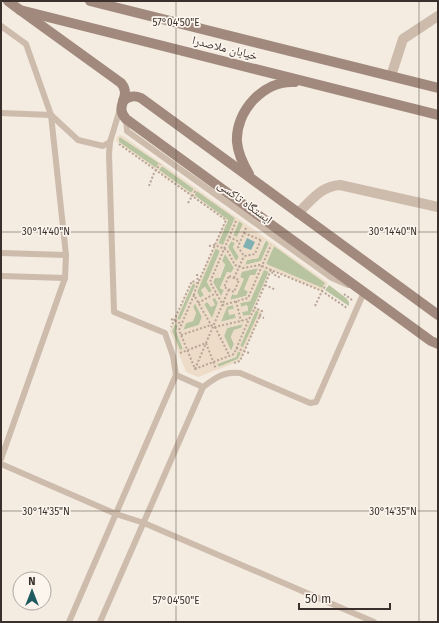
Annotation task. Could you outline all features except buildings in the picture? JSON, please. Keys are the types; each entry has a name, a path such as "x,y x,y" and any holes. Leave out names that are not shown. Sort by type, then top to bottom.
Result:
{"street":[{"name":"خیابان ملاصدرا","path":"8,1 20,10 438,115"},
{"name":"خیابان ملاصدرا","path":"90,1 438,88"},
{"path":"20,10 121,83 126,91 126,96 122,103 121,110 126,119 431,341 438,344"},
{"path":"391,76 402,39 438,16"},
{"path":"254,180 242,163 237,142 240,120 251,102 268,88 288,81 309,82"},
{"path":"122,103 127,97 132,96 141,98 438,315"},
{"path":"298,213 325,188 340,185 438,208"}],"lane":[{"path":"1,26 26,44 51,115 66,255 65,278 1,459"},
{"path":"69,622 176,375 173,356 165,333 114,312 109,154 122,103"},
{"path":"1,113 51,115 78,140 103,146 113,141"},
{"path":"1,253 66,255"},
{"path":"1,276 65,278"},
{"path":"100,622 203,387 224,374 232,372 240,373 310,403 316,402 364,292"},
{"path":"176,375 203,387"},
{"path":"1,464 116,514 144,523 374,622"}],"path":[{"path":"113,141 118,143 226,220 179,330 195,369"},
{"path":"148,186 161,163"},
{"path":"188,203 197,189"},
{"path":"223,305 210,282 238,218"},
{"path":"244,256 238,246 247,225"},
{"path":"244,233 261,240"},
{"path":"244,256 255,254 263,236"},
{"path":"229,237 240,242"},
{"path":"223,305 248,298 272,243"},
{"path":"209,246 215,245 227,250 235,265 243,268 260,265 322,291 347,308 342,309"},
{"path":"234,278 244,256"},
{"path":"272,270 273,274 281,278"},
{"path":"195,369 234,354 272,270"},
{"path":"197,274 198,283"},
{"path":"229,276 239,280 234,292 229,289 224,287 229,276"},
{"path":"170,331 192,280 198,283"},
{"path":"315,306 322,291 328,283"},
{"path":"265,285 276,290"},
{"path":"192,375 229,289"},
{"path":"198,303 216,293"},
{"path":"194,295 229,355"},
{"path":"236,302 241,321"},
{"path":"228,365 240,361 262,311 255,308"},
{"path":"259,316 264,318"},
{"path":"171,319 182,324"},
{"path":"181,335 213,326 249,319"},
{"path":"177,348 179,354 206,343"},
{"path":"206,343 217,370"},
{"path":"236,348 249,353"},
{"path":"210,372 222,368"}],"green space":[{"path":"120,137 159,163 156,168 119,142"},
{"path":"162,166 194,189 191,193 159,170"},
{"path":"197,191 235,218 223,246 218,244 228,220 194,195"},
{"path":"239,221 243,224 237,237 233,236"},
{"path":"266,240 269,243 261,261 245,265 247,260 258,258"},
{"path":"231,241 235,243 233,247 239,257 236,262 228,247"},
{"path":"274,246 326,283 322,288 266,264"},
{"path":"215,248 220,251 207,282 212,291 209,293 205,287 201,290 204,295 200,298 197,292"},
{"path":"225,253 234,268 231,273 227,272 220,288 224,290 221,297 213,282 215,278 220,278 225,265 222,261"},
{"path":"259,268 246,296 230,300 232,294 236,295 243,279 240,277 242,271"},
{"path":"264,269 269,271 250,315 243,316 242,312 248,310 247,305 241,307 240,303 250,301"},
{"path":"193,283 196,284 180,320 177,319"},
{"path":"329,285 346,298 349,302 349,306 325,290"},
{"path":"215,297 218,303 212,319 204,304 207,302 215,305 212,299"},
{"path":"195,303 202,317 199,325 183,330 186,323 193,321 196,313 193,307"},
{"path":"233,305 234,309 228,310 235,314 236,318 220,322 227,306"},
{"path":"256,310 259,312 244,348 240,346"},
{"path":"175,324 178,325 176,331 183,349 180,351 172,331"},
{"path":"243,324 241,328 234,330 231,337 234,344 231,351 224,336 227,328"},
{"path":"238,351 241,353 238,359 219,367 217,364 236,357"}],"shaded area":[{"path":"120,135 123,136 328,283 322,291 271,270 255,307 262,311 240,361 198,377 186,372 170,331 192,281 198,283 226,220 118,143 116,140","holes":["120,137 159,163 156,168 119,142 119,138","162,166 194,189 191,193 159,170","197,191 235,218 223,245 218,243 228,220 194,196","239,221 243,224 237,237 233,235","265,240 269,243 261,261 245,265 247,260 258,258","231,241 235,243 233,247 239,257 236,261 228,247","274,246 325,283 322,288 266,264","216,248 220,251 207,282 212,291 209,293 205,287 201,290 204,295 200,298 197,292","225,254 234,268 231,273 227,272 220,288 224,290 221,296 213,282 214,278 219,278 225,264 222,261","258,268 255,275 250,275 244,289 248,292 246,296 230,300 232,294 237,295 244,279 240,277 242,272","264,270 269,272 250,315 243,316 242,312 248,311 247,305 241,307 240,303 250,301","192,283 196,285 180,320 177,319","215,298 218,303 212,318 204,304 207,302 211,307 215,305 212,299","195,303 202,317 199,325 183,330 186,323 193,321 196,313 193,307","233,305 234,309 228,310 229,315 235,314 236,318 221,322 227,307","256,310 259,312 243,347 240,346","175,324 178,326 176,331 183,349 180,350 172,331","243,324 241,328 234,330 231,337 234,344 231,351 224,336 227,328","238,351 241,353 238,359 218,367 217,364 236,357"]}],"water":[{"path":"247,238 255,242 251,250 243,247"}]}
